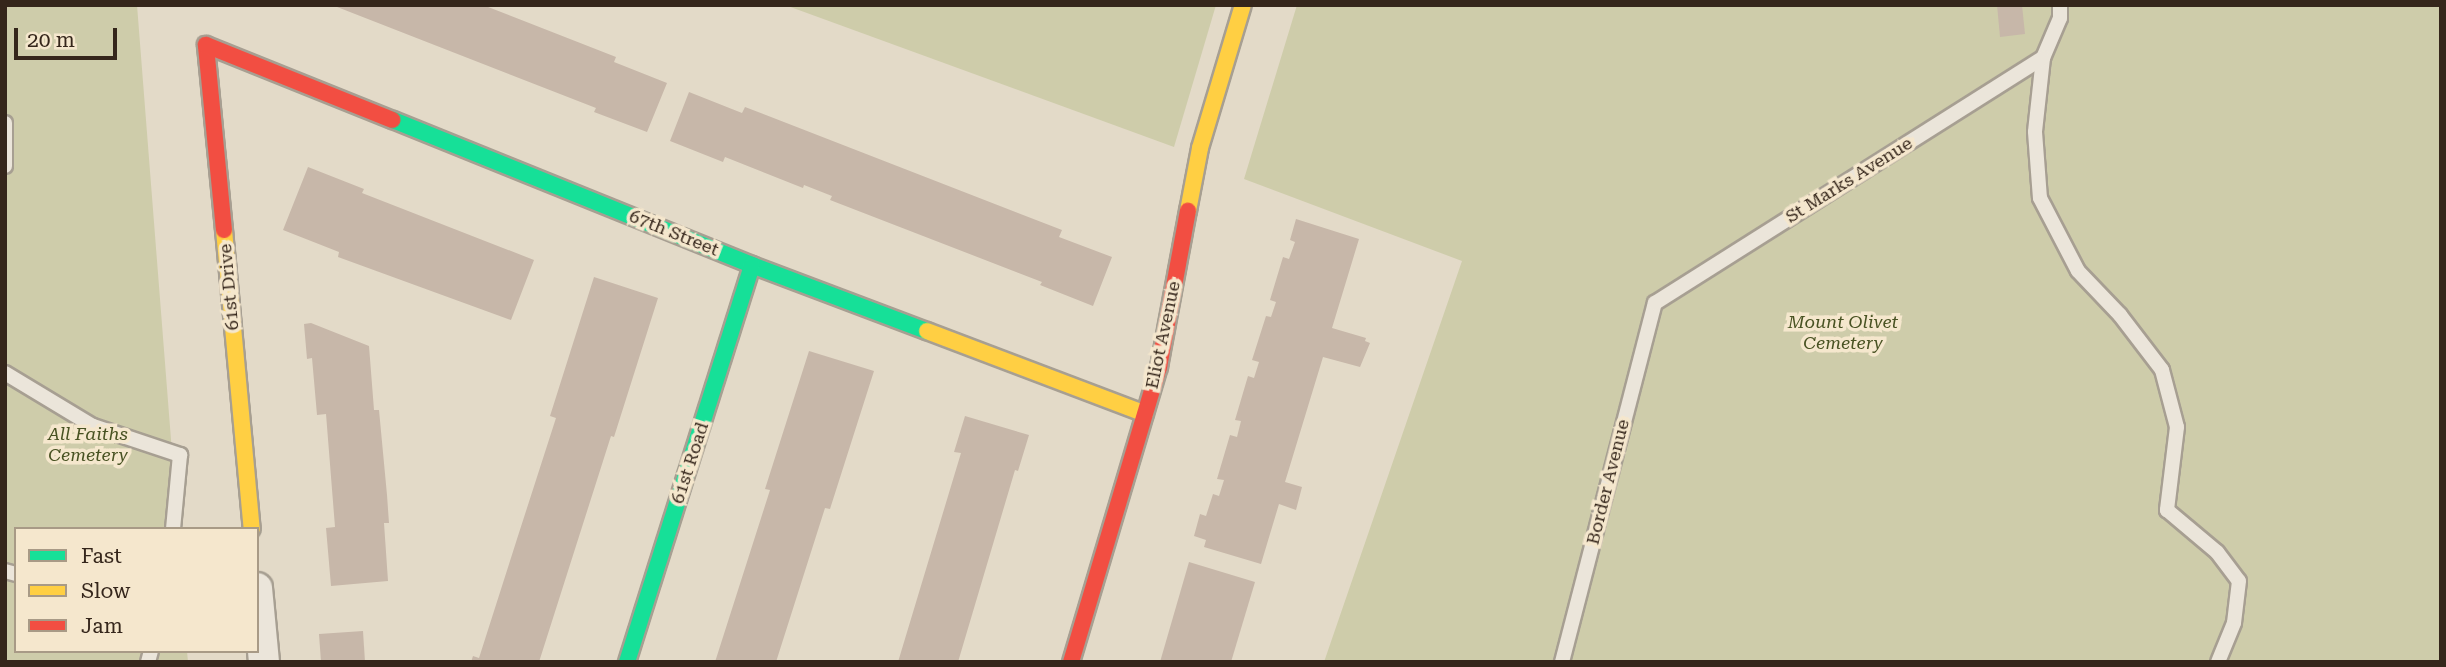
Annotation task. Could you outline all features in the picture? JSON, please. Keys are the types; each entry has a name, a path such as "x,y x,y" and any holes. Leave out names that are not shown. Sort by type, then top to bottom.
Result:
{"street":[{"name":"Eliot Avenue","path":"1071,662 1158,367 1200,148 1243,5"},
{"name":"67th Street","path":"206,45 752,265 1144,414"},
{"name":"61st Drive","path":"206,45 252,527"},
{"name":"61st Road","path":"627,662 752,265"},
{"path":"259,609 264,662"}],"lane":[{"path":"2060,5 2060,18 2043,58 2035,132 2040,198 2078,271 2120,314 2161,370 2178,427 2167,510 2217,552 2239,581 2234,623 2218,662"},
{"name":"St Marks Avenue","path":"1655,303 2043,58"},
{"path":"5,123 8,137 5,166"},
{"name":"Border Avenue","path":"1562,662 1655,303"},
{"path":"5,373 93,426 180,455 173,527"}],"green space":[{"name":"All Faiths Cemetery","path":"5,5 137,5 178,527 14,527 14,653 187,653 188,662 5,662"},
{"path":"785,5 1216,5 1174,147"},
{"name":"Mount Olivet Cemetery","path":"1297,5 2441,5 2441,662 1324,662 1462,261 1244,179"}],"building":[{"path":"332,5 483,5 616,57 614,62 667,83 647,132 594,112 596,108"},
{"path":"1997,5 2022,5 2025,34 2000,37"},
{"path":"689,92 742,113 745,107 1062,230 1059,237 1112,257 1093,306 1040,285 1042,282 830,200 832,196 804,185 803,188 725,157 723,162 670,141"},
{"path":"308,167 364,189 362,193 534,260 511,320 338,257 339,252 283,230"},
{"path":"1296,219 1359,239 1332,328 1366,338 1365,341 1370,343 1360,367 1323,357 1285,482 1302,487 1296,510 1279,504 1261,564 1204,547 1206,540 1194,536 1200,514 1206,516 1213,494 1219,496 1224,480 1217,479 1230,435 1237,437 1241,421 1235,420 1248,376 1254,378 1259,362 1252,360 1266,316 1271,317 1276,302 1270,300 1283,257 1289,259 1295,242 1290,240"},
{"path":"594,277 658,298 614,437 611,436 539,662 471,662 473,656 479,658 556,418 550,416"},
{"path":"311,323 369,346 374,410 379,410 387,495 389,523 384,523 388,581 331,586 326,528 335,527 326,414 317,415 312,358 307,359 304,324"},
{"path":"809,351 874,371 830,509 825,508 776,662 715,662 770,490 765,489"},
{"path":"965,416 1029,435 1018,471 1015,470 958,662 898,662 961,453 954,452"},
{"path":"1189,562 1255,582 1231,662 1160,662"},
{"path":"363,631 365,662 321,662 319,634"}],"traffic: fast":[{"path":"393,120 752,265 927,331"},
{"path":"627,662 752,265"}],"traffic: slow":[{"path":"1188,211 1200,148 1243,5"},
{"path":"224,230 252,527"},
{"path":"927,331 1145,414"}],"traffic: jam":[{"path":"224,230 206,45 393,120"},
{"path":"1071,662 1159,367 1188,211"}]}
